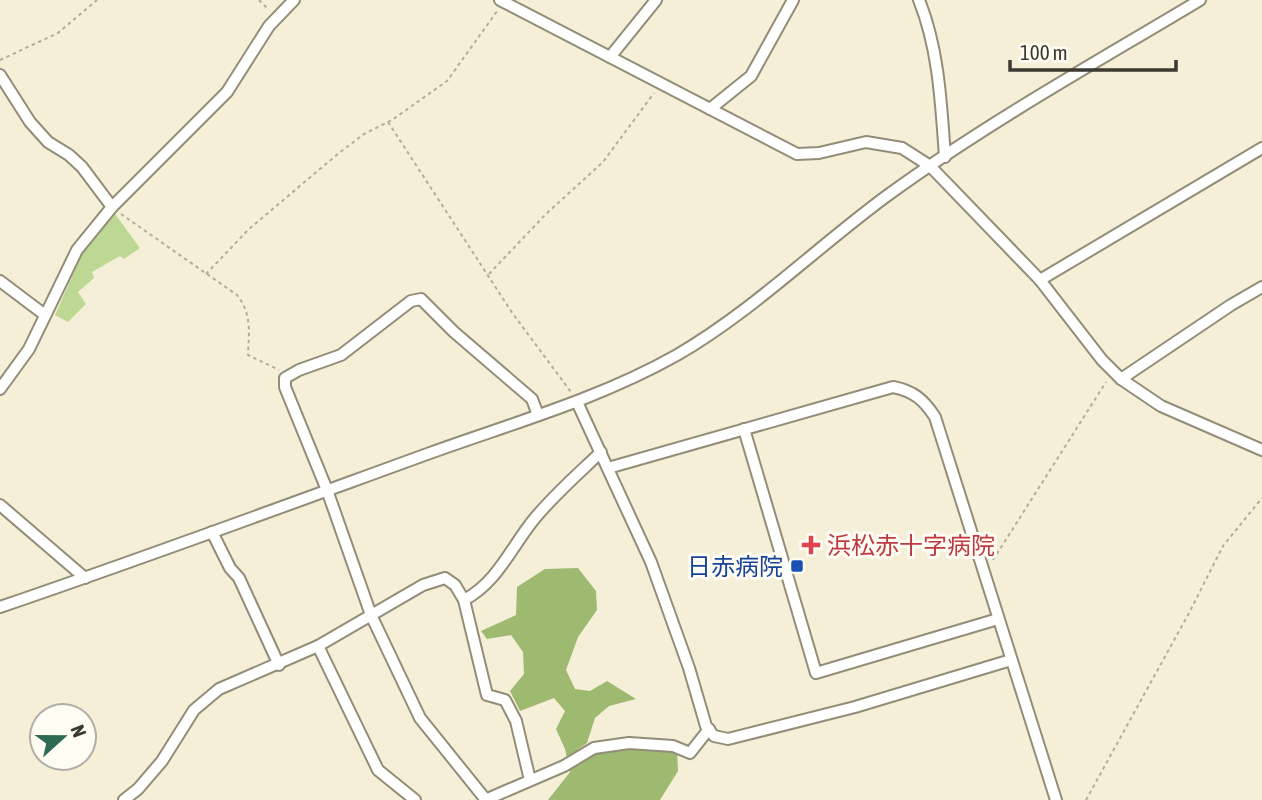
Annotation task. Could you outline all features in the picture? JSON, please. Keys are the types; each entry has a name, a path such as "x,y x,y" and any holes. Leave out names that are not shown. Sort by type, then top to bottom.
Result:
{"street":[{"path":"0,389 29,349 77,250 112,207 226,92 277,17 294,0"},
{"path":"610,57 656,0"},
{"path":"710,109 751,76 793,0"},
{"path":"919,0 928,23 939,76 945,157"},
{"path":"0,606 577,402 676,356 710,334 930,166 1200,0"},
{"path":"502,1 797,154 819,153 866,142 902,148 930,166 1040,280 1117,376 1161,406 1262,450"},
{"path":"0,75 30,122 48,142 82,167 112,207"},
{"path":"1040,280 1262,148"},
{"path":"0,281 45,315"},
{"path":"1117,376 1262,287"},
{"path":"538,415 532,399 421,299 411,301 341,355 285,378 285,387 327,490 371,615 420,718 485,800 564,766 594,748 629,743 673,746 690,753 707,727"},
{"path":"608,468 893,387 921,397 935,417 1056,800"},
{"path":"577,402 651,562 707,727 714,736 727,739 760,732 855,707 1011,660"},
{"path":"744,429 816,673 998,619"},
{"path":"464,600 494,578 550,500 601,452"},
{"path":"0,505 85,578"},
{"path":"212,532 230,568 239,578 279,664"},
{"path":"124,800 138,789 162,761 194,710 219,689 318,646 423,585 445,578 455,584 464,600 487,695 505,700 516,721 530,780"},
{"path":"318,646 378,771 415,800"}],"path":[{"path":"0,60 58,33 97,0"},
{"path":"259,0 277,17"},
{"path":"206,274 249,229 364,134 388,122 447,81 502,1"},
{"path":"488,275 546,214 603,162 660,85"},
{"path":"388,122 513,314 577,402"},
{"path":"112,207 237,295 250,318 248,355 290,375"},
{"path":"984,573 1097,395 1117,376"},
{"path":"1086,800 1183,625 1223,546 1262,498"}],"green space":[{"path":"115,214 140,248 124,259 120,256 92,272 94,278 78,292 86,304 68,322 55,315 83,252"},
{"path":"578,568 596,591 597,610 578,637 566,670 575,689 590,691 607,681 636,699 609,706 595,718 587,743 577,750 580,757 617,742 645,737 677,750 678,771 660,800 548,800 570,772 565,749 556,729 565,711 554,698 520,711 510,691 524,674 523,652 511,635 487,639 481,631 516,615 517,587 545,569"}],"place":[{"name":"浜松赤十字病院","path":"811,545"},
{"name":"日赤病院","path":"797,566"}]}
